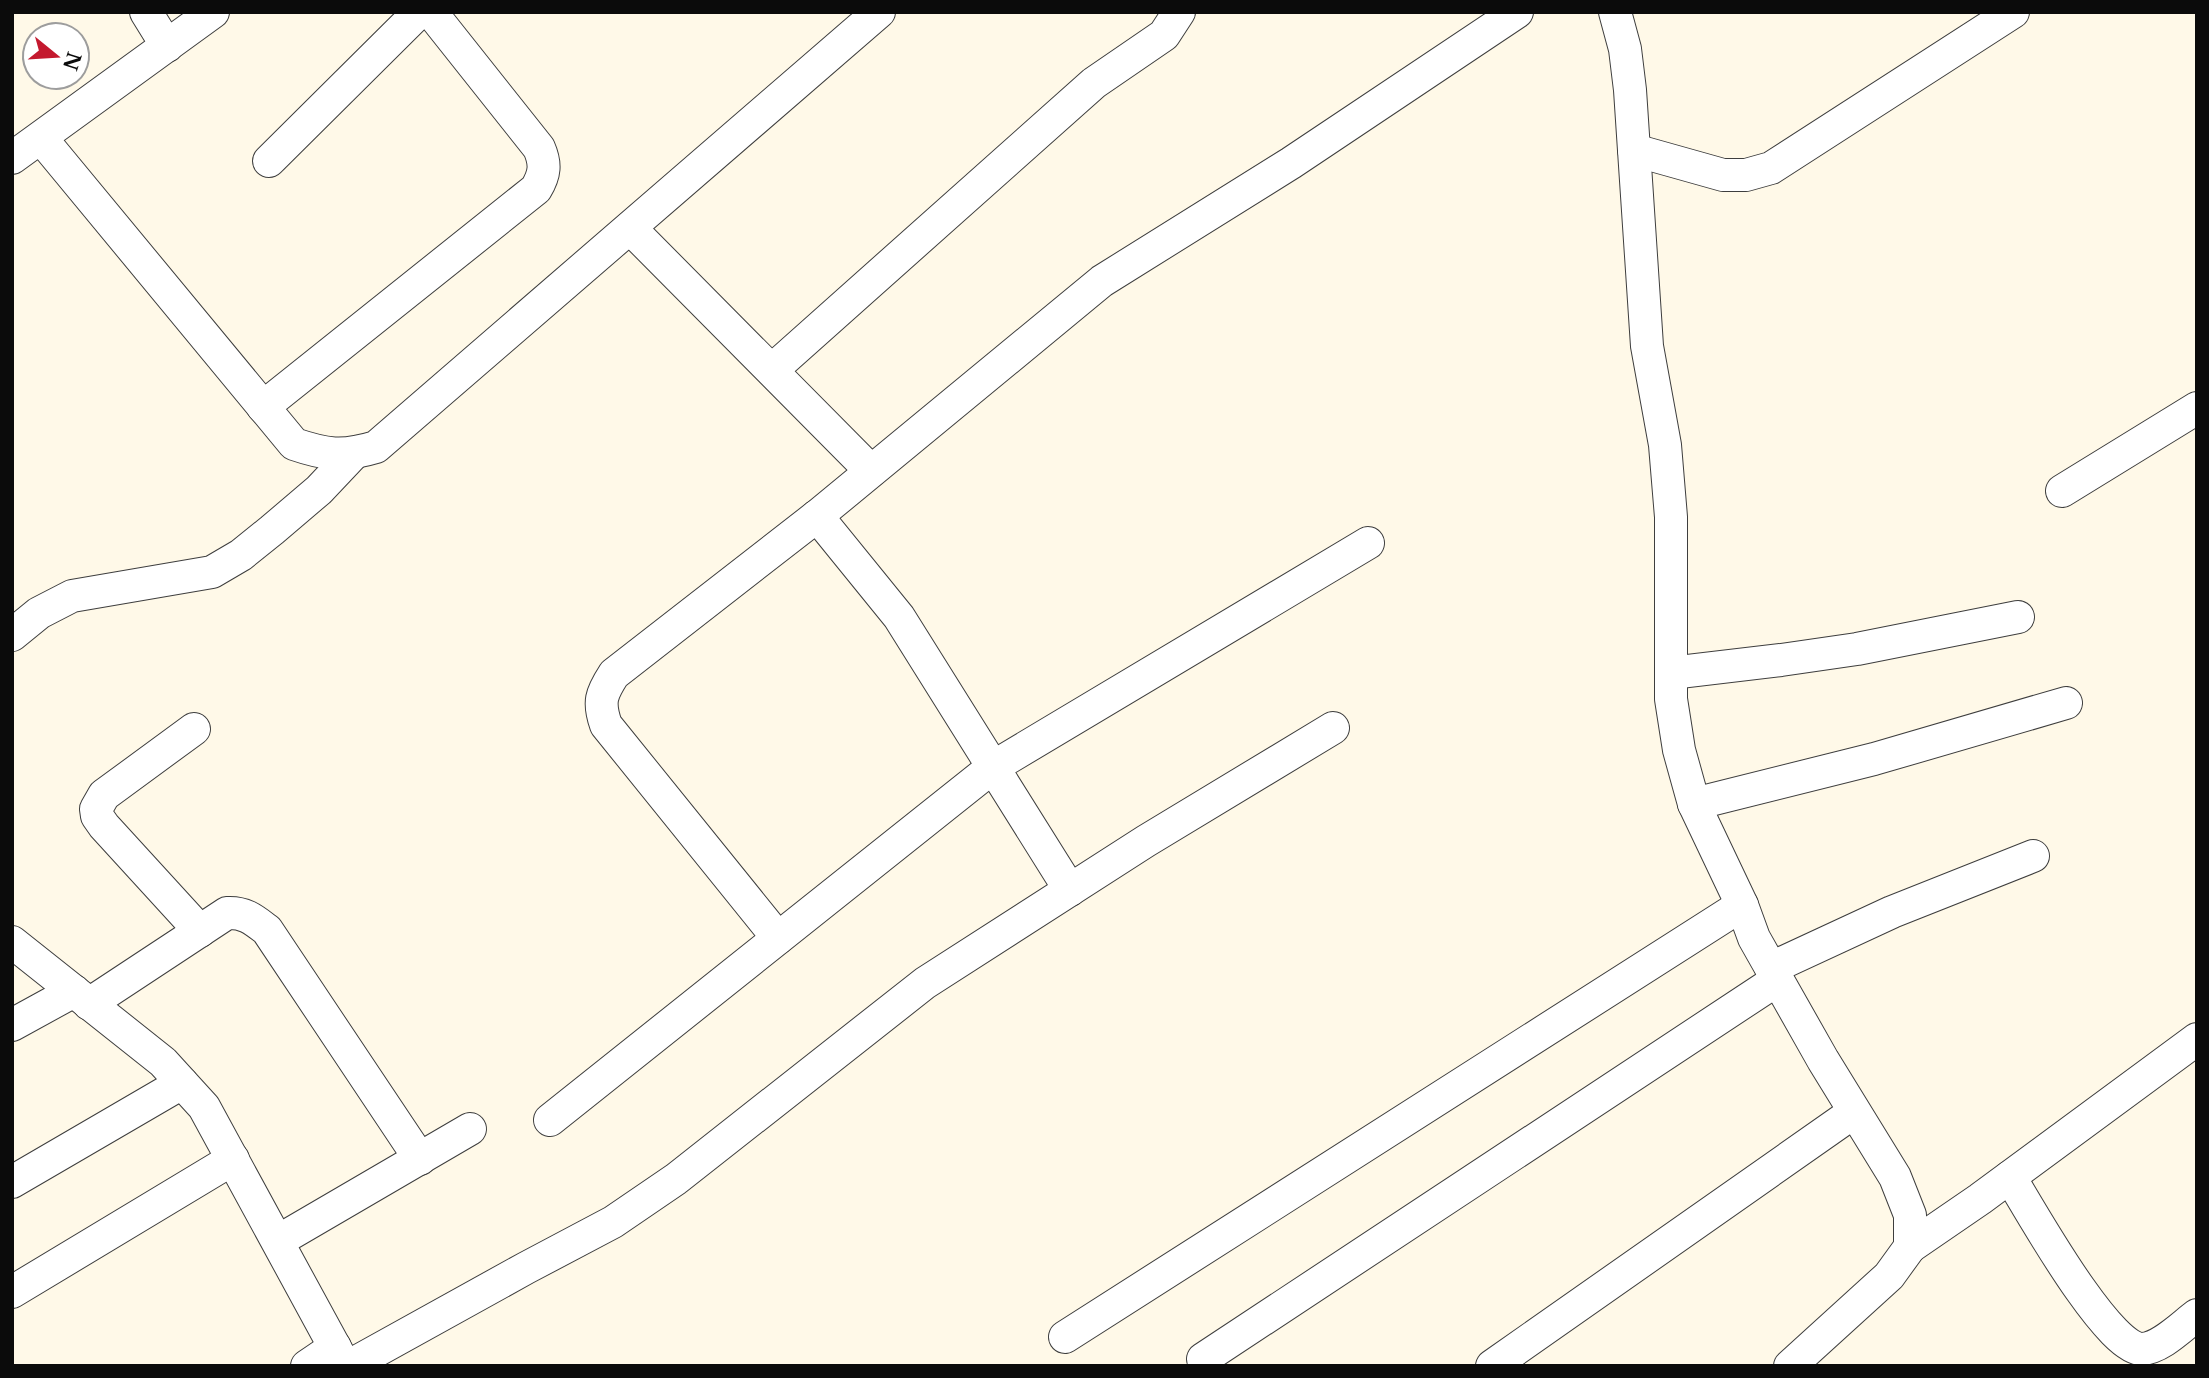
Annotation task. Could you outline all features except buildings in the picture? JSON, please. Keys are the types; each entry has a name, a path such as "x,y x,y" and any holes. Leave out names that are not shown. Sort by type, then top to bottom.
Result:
{"street":[{"path":"146,12 167,46"},
{"path":"12,158 213,12"},
{"path":"269,161 419,12"},
{"path":"263,407 536,189 543,177 545,162 538,148 431,12"},
{"path":"41,138 294,444 318,452 353,454 376,447 879,12"},
{"path":"772,370 1094,83 1164,35 1179,12"},
{"path":"778,938 606,725 600,709 603,692 614,674 817,516 1102,281 1291,163 1517,12"},
{"path":"1615,12 1625,49 1647,346 1665,445 1671,517 1671,699 1679,750 1694,804 1742,905 1754,938 1854,1112 1895,1177 1910,1215 1910,1247"},
{"path":"1634,150 1723,175 1772,169 2013,12"},
{"path":"630,228 871,471"},
{"path":"2062,491 2197,408"},
{"path":"12,635 39,613 72,596 212,572 241,555 272,530 318,490 353,454"},
{"path":"817,516 899,617 1070,890"},
{"path":"550,1120 993,767 1368,543"},
{"path":"1671,673 1857,649 2018,617"},
{"path":"1694,804 1874,759 2066,703"},
{"path":"307,1366 343,1360 613,1223 676,1179 925,983 1146,841 1334,728"},
{"path":"194,729 104,795 96,809 104,826 200,931"},
{"path":"1203,1359 1774,974 1892,912 2033,856"},
{"path":"1065,1337 1742,905"},
{"path":"12,1025 81,997 228,914 238,912 249,916 267,930 420,1158"},
{"path":"12,942 163,1062 204,1107 343,1360"},
{"path":"1790,1366 1889,1276 1910,1247 2197,1039"},
{"path":"12,1182 182,1083"},
{"path":"1492,1366 1854,1112"},
{"path":"278,1241 470,1129"},
{"path":"12,1292 233,1159"},
{"path":"2010,1177 2085,1297 2124,1342 2145,1349 2159,1343 2197,1315"}]}
